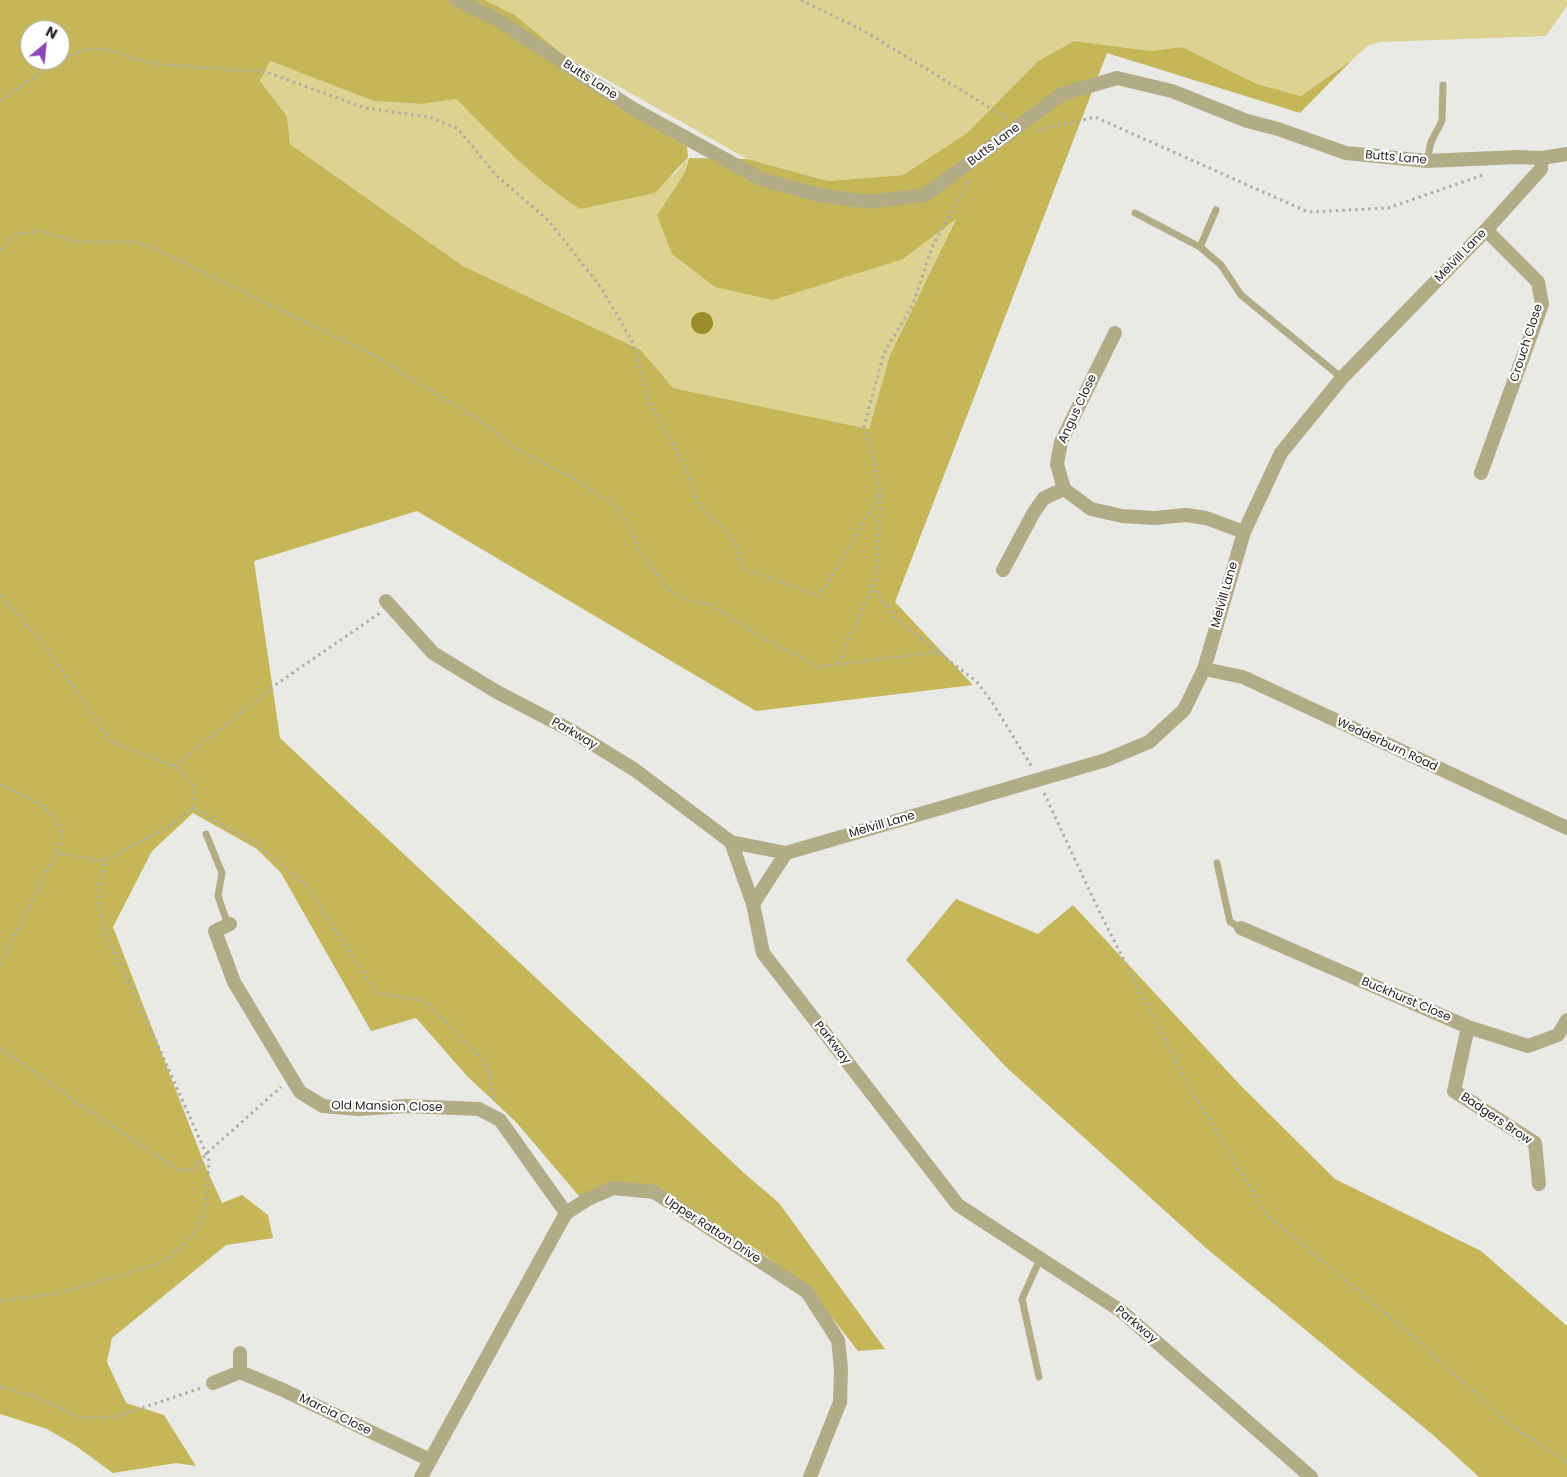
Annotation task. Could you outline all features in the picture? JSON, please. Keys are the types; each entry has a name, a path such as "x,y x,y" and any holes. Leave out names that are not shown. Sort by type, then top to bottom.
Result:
{"street":[{"name":"Butts Lane","path":"456,0 498,20 635,110 761,179 819,195 870,202 925,195 1062,94 1117,78 1172,90 1247,121 1278,128 1346,153 1427,161 1516,157 1542,158 1567,154"},
{"name":"Melvill Lane","path":"786,853 1106,760 1148,742 1184,710 1204,669 1244,532 1281,453 1342,378 1486,230 1541,170 1542,158"},
{"name":"Crouch Close","path":"1481,473 1542,304 1538,282 1486,230"},
{"name":"Angus Close","path":"1064,489 1057,464 1061,442 1116,333"},
{"path":"1003,570 1034,512 1044,498 1064,489 1091,509 1099,511 1122,516 1155,518 1186,515 1206,518 1244,532"},
{"name":"Parkway","path":"388,603 434,653 498,692 572,731 635,770 731,842 753,904 763,954 958,1205 1121,1311 1311,1477"},
{"name":"Wedderburn Road","path":"1204,669 1243,677 1567,828"},
{"path":"731,842 786,853 753,904"},
{"name":"Old Mansion Close","path":"229,925 215,931 234,982 300,1092 323,1106 358,1109 405,1106 479,1108 500,1120 566,1213"},
{"name":"Buckhurst Close","path":"1241,928 1468,1026 1528,1046 1558,1035 1567,1020"},
{"name":"Badgers Brow","path":"1468,1026 1454,1091 1535,1143 1539,1184"},
{"name":"Upper Ratton Drive","path":"421,1477 566,1213 588,1199 613,1188 654,1192 807,1292 838,1340 842,1368 840,1402 810,1477"},
{"path":"213,1383 240,1372 240,1353"},
{"name":"Marcia Close","path":"240,1372 281,1388 430,1460"}],"lane":[{"path":"1427,161 1431,142 1442,121 1444,85"},
{"path":"1200,247 1216,210"},
{"path":"1135,213 1200,247 1221,265 1241,295 1342,378"},
{"path":"206,834 222,873 218,896 229,925"},
{"path":"1217,863 1230,922 1241,928"},
{"path":"1039,1377 1022,1300 1040,1259"}],"path":[{"path":"801,0 864,31 995,110"},
{"path":"0,100 55,62 86,49 105,49 152,64 266,72 364,108 430,117 458,129 496,176 549,221 602,290 633,343 649,403 685,465 697,502 735,542 742,568 820,596 881,491"},
{"path":"1034,131 1095,117 1308,212 1388,208 1485,174"},
{"path":"837,664 871,585 877,576 881,491 864,426 884,353 913,304 932,247 974,174"},
{"path":"0,250 16,234 40,232 79,242 136,242 148,246 377,358 485,424 520,451 570,476 613,504 626,521 640,552 666,587 690,601 710,604 768,641 819,667 938,652"},
{"path":"871,585 894,617 976,681 992,702 1039,779 1100,913 1187,1083 1268,1216 1403,1328 1512,1426 1567,1462"},
{"path":"0,595 44,644 110,741 174,766 194,783 193,808 174,825 125,848 105,861 56,853"},
{"path":"174,766 278,683 388,603"},
{"path":"0,784 40,803 58,820 62,841 0,965"},
{"path":"193,808 257,844 307,886 376,993 425,1001 485,1062 500,1120"},
{"path":"0,1301 60,1293 162,1263 183,1246 199,1227 206,1205 209,1160 104,930 98,895 105,861"},
{"path":"0,1048 83,1107 179,1170 194,1170 206,1154 291,1078"},
{"path":"0,1387 36,1397 79,1418 115,1417 213,1383"}],"shaded area":[{"path":"0,0 485,0 515,15 601,86 687,147 688,157 655,193 580,209 530,171 456,99 422,104 374,101 270,61 260,81 287,116 290,144 463,266 641,350 673,388 869,429 890,355 956,219 903,259 773,300 715,287 672,254 657,215 684,174 689,158 747,159 828,181 903,175 967,133 1038,61 1074,41 1151,51 1182,47 1257,84 1301,96 1352,60 1300,113 1107,53 895,602 973,685 756,711 417,511 254,561 280,738 744,1173 779,1203 885,1349 858,1351 809,1288 756,1249 636,1189 579,1196 516,1122 468,1077 416,1018 371,1031 281,873 257,849 193,813 152,851 113,927 204,1163 222,1203 242,1195 268,1215 273,1238 226,1245 112,1338 107,1362 126,1403 164,1415 196,1466 176,1463 113,1473 76,1446 47,1429 0,1414"},
{"path":"485,0 1567,0 1567,6 1546,36 1381,42 1369,45 1352,60 1301,96 1257,84 1182,47 1151,51 1074,41 1038,61 967,133 903,175 828,181 747,159 565,56 515,15"},
{"path":"270,61 374,101 422,104 456,99 530,171 580,209 675,174 688,157 684,174 657,215 903,259 956,218 890,355 869,429 673,388 641,350 463,266 290,144 287,116 260,81"},
{"path":"698,312 706,312 713,319 713,327 706,334 698,334 691,327 691,319"},
{"path":"956,899 1038,934 1073,905 1242,1087 1335,1179 1481,1251 1567,1326 1567,1477 1479,1477 1433,1435 1206,1248 1006,1067 906,960"}]}
